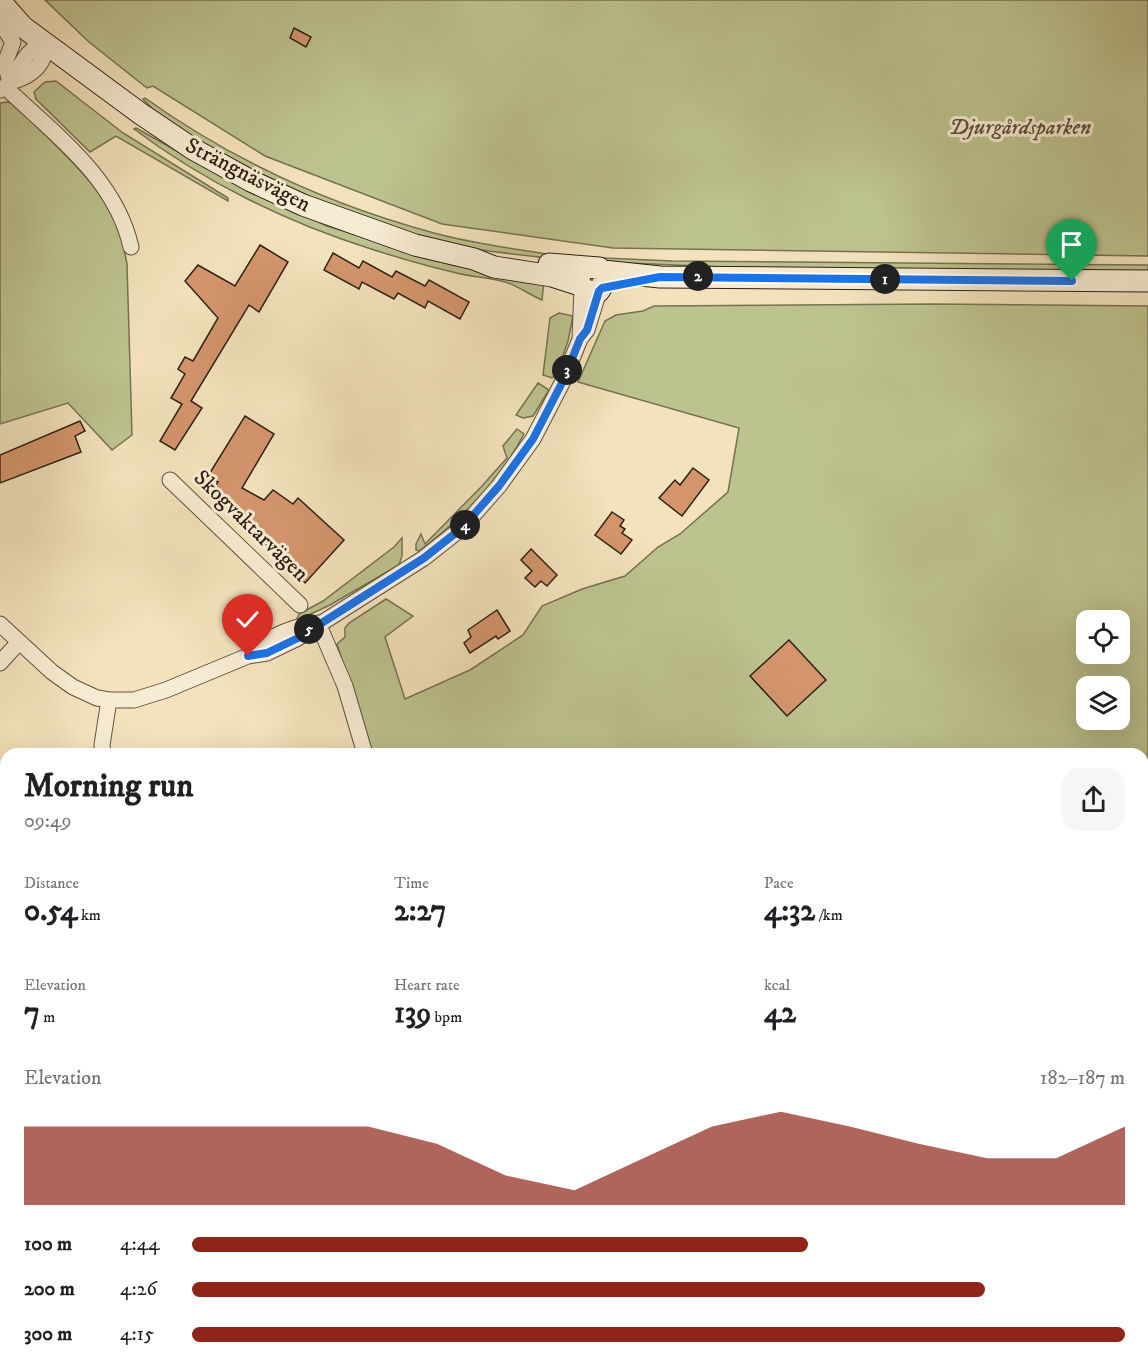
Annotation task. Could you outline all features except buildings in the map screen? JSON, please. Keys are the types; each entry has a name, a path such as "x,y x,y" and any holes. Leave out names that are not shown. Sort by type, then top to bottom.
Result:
{"main road":[{"path":"17,0 33,18 46,42"},
{"name":"Strängnäsvägen","path":"0,1 23,27 141,114 193,149 251,181 303,205 358,227 415,245 474,259 496,256 592,282 660,277 1148,281"}],"street":[{"path":"0,22 13,42 5,63 5,86 93,171 119,211 131,247"},
{"path":"5,86 35,46 46,42"},
{"path":"0,624 52,672 74,687 97,698 109,700 134,700 166,690 248,656 267,653 298,638 318,623 400,574 462,528 499,486 533,439 563,381 580,339 592,282"},
{"name":"Skogvaktarvägen","path":"170,480 300,605"},
{"path":"318,623 345,686 363,748"},
{"path":"0,663 19,642"},
{"path":"102,748 109,700"}],"green space":[{"name":"Djurgårdsparken","path":"45,0 1148,0 1148,256 613,248 442,224 265,156 153,86 147,88 89,42"},
{"path":"56,81 123,133 228,198 228,201 116,136 90,152 36,99 34,92 45,82"},
{"path":"145,98 247,161 357,209 434,233 546,254 546,258 459,246 400,231 342,211 285,186 195,139 152,109 143,99"},
{"path":"0,103 14,104 83,173 106,204 119,230 127,264 132,435 112,450 68,403 0,424"},
{"path":"136,128 241,187 327,226 448,264 544,280 542,300 505,282 414,262 337,238 276,213 188,166 134,129"},
{"path":"559,256 672,261 1148,265 1148,271 772,269 605,262"},
{"path":"933,304 1148,306 1148,748 369,748 337,644 345,637 345,628 349,623 386,599 413,616 385,637 405,699 470,670 523,635 542,606 582,589 625,576 658,547 680,534 728,492 739,428 578,382 605,321 616,315 643,311 654,306"},
{"path":"559,313 573,316 568,341 556,375 552,378 543,375 550,318"},
{"path":"538,383 549,390 533,416 523,418 516,415"},
{"path":"517,429 524,434 491,484 465,513 419,551 416,550 421,534 425,544 507,458 503,446"},
{"path":"402,538 402,556 399,565 330,605 296,621 299,614 323,601 394,547"}],"route":[{"path":"248,656 267,653 298,638 318,623 382,586 424,558 462,528 499,486 533,439 563,381 580,339 587,330 599,291 602,288 660,277 715,276 1072,281"}]}
